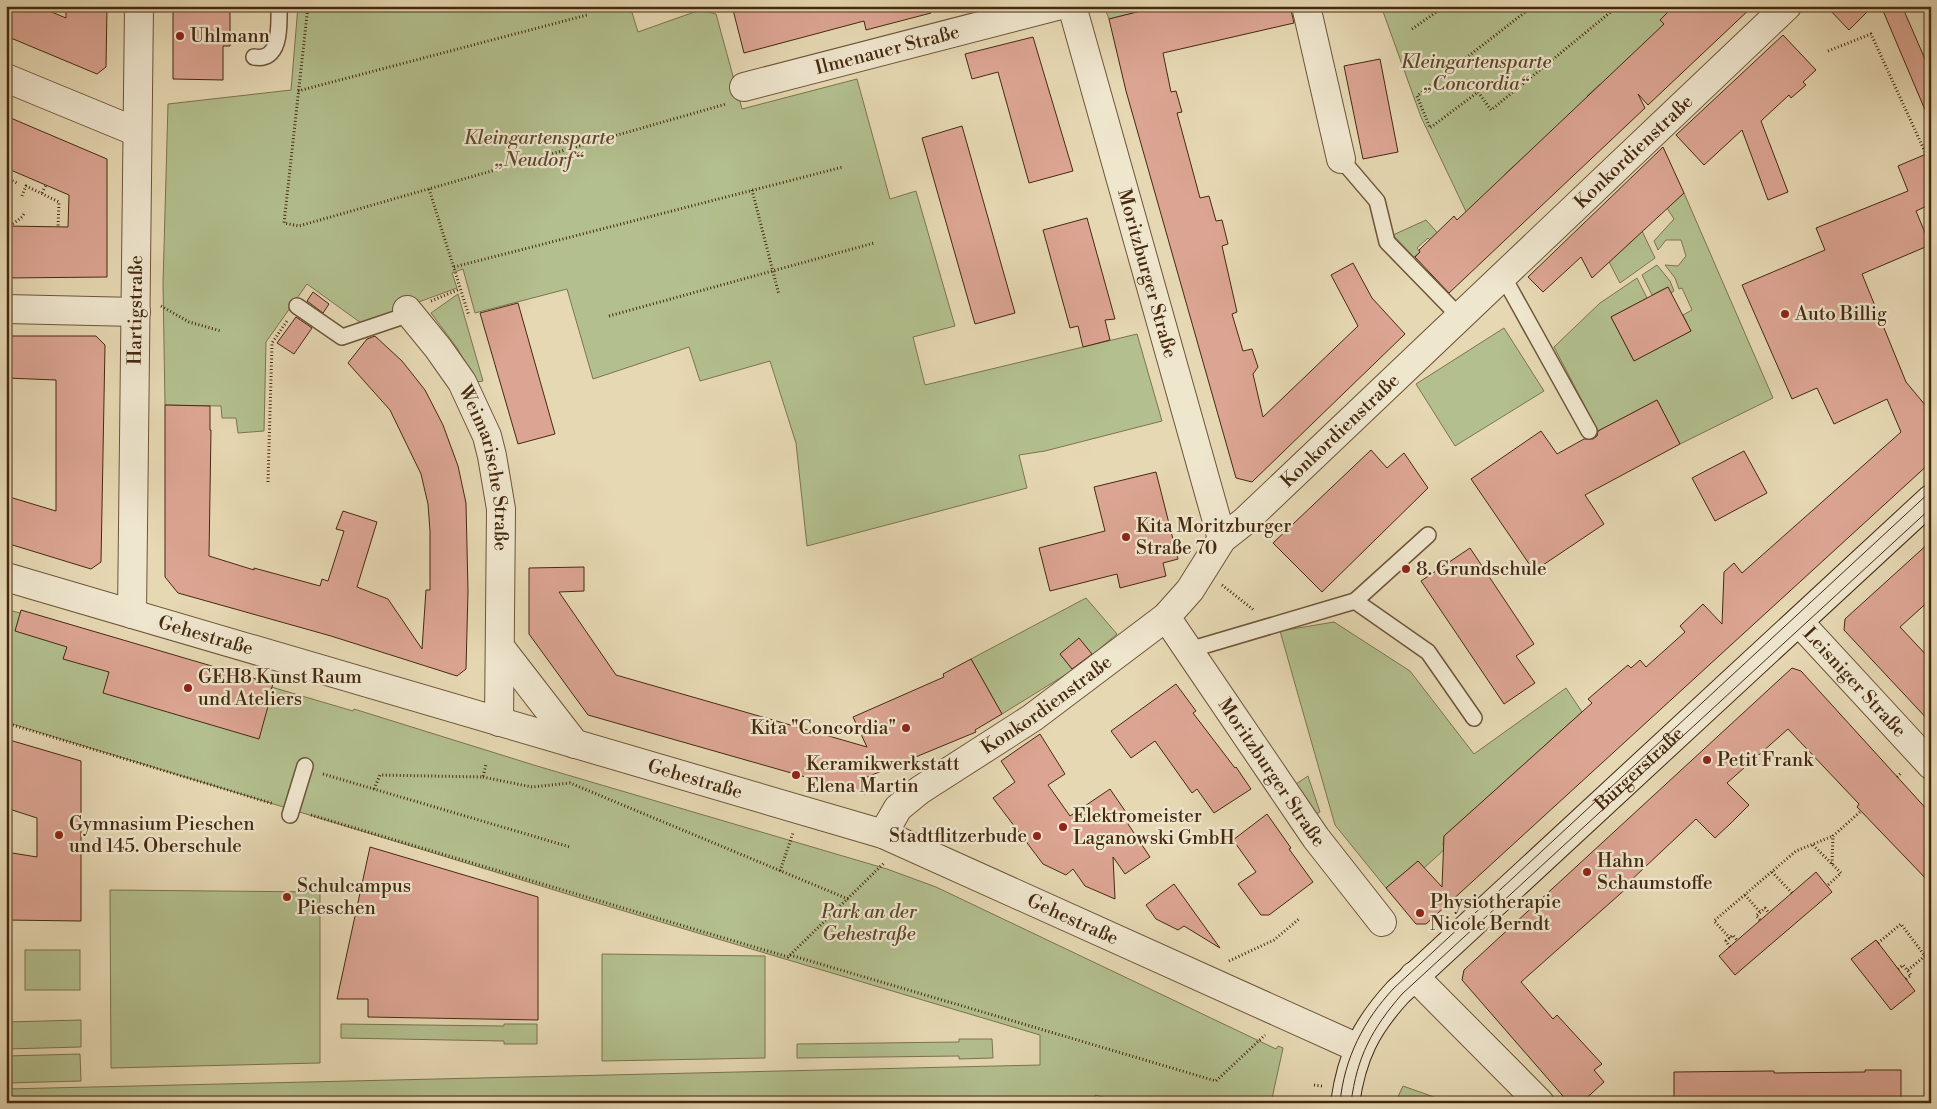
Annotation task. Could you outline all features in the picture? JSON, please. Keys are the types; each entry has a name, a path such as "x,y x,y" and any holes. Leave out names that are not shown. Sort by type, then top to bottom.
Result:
{"street":[{"name":"Hartigstraße","path":"132,614 139,6"},
{"name":"Ilmenauer Straße","path":"744,87 1057,6"},
{"name":"Moritzburger Straße","path":"1072,6 1222,539"},
{"name":"Konkordienstraße","path":"893,839 898,808 920,790 1032,718 1166,617 1190,590 1222,539 1245,521 1787,6"},
{"path":"1311,14 1341,159"},
{"path":"6,78 137,132"},
{"path":"6,309 136,308"},
{"name":"Weimarische Straße","path":"408,312 438,348 462,382 488,436 500,509 500,722"},
{"name":"Bürgerstraße","path":"1345,1103 1349,1078 1358,1048 1385,1006 1414,976 1931,500"},
{"name":"Gehestraße","path":"6,577 893,839 1358,1048"},
{"name":"Moritzburger Straße","path":"1166,617 1316,838 1382,922"},
{"name":"Leisniger Straße","path":"1799,622 1931,765"},
{"path":"500,647 575,744"},
{"path":"1414,976 1540,1103"}],"lane":[{"path":"254,57 259,58 268,55 275,48 278,34 279,6"},
{"path":"1341,159 1377,200 1387,242 1460,318"},
{"path":"1501,278 1509,287 1589,431"},
{"path":"298,306 342,338 408,312"},
{"path":"1189,650 1355,601 1428,535"},
{"path":"1355,601 1428,652 1474,718"},
{"path":"291,812 304,767"}],"path":[{"path":"308,6 284,222 299,226 748,99 744,87"},
{"path":"720,6 722,10"},
{"path":"1412,29 1445,6"},
{"path":"1533,6 1417,96 1430,128 1478,92 1491,110 1618,6"},
{"path":"298,91 587,15"},
{"path":"1828,51 1871,34 1926,154"},
{"path":"454,267 843,167"},
{"path":"6,178 17,183"},
{"path":"42,194 46,184"},
{"path":"22,196 26,186 59,202 58,227"},
{"path":"429,189 469,316"},
{"path":"752,190 779,295"},
{"path":"10,226 22,217 25,212"},
{"path":"609,316 874,243"},
{"path":"136,308 164,306 189,322 221,331"},
{"path":"268,482 272,343 298,306"},
{"path":"1203,570 1273,625"},
{"path":"6,724 291,812 788,957 790,955 1216,1081 1262,1038"},
{"path":"482,777 486,764"},
{"path":"304,767 374,790 570,847"},
{"path":"374,790 380,775 482,777 532,787 570,783 848,898"},
{"path":"780,871 802,811"},
{"path":"1730,938 1714,921 1796,851 1833,836 1860,811"},
{"path":"1832,864 1833,836"},
{"path":"790,955 848,898 893,839"},
{"path":"1813,844 1841,873 1828,886"},
{"path":"1772,872 1792,893"},
{"path":"1744,896 1760,912"},
{"path":"1760,920 1756,916 1760,912 1765,908 1769,912"},
{"path":"1217,985 1229,960 1274,940 1299,919"},
{"path":"1878,943 1901,924 1931,964"},
{"path":"1730,946 1726,941 1733,935 1737,940"},
{"path":"1908,970 1925,956"},
{"path":"1898,969 1903,965 1908,970 1911,975 1906,979"}],"green space":[{"name":"Kleingartensparte „Neudorf“","path":"298,6 630,6 638,32 700,10 716,14 742,109 857,79 890,199 916,191 955,326 913,337 925,385 1137,334 1162,421 1045,451 1019,455 1027,488 807,546 796,443 770,361 700,381 689,347 593,379 567,289 475,313 463,269 452,273 457,288 361,323 307,284 266,342 264,431 238,433 236,418 222,418 221,406 165,405 163,284 168,104 291,90"},
{"path":"1104,6 1161,6 1109,19"},
{"name":"Kleingartensparte „Concordia“","path":"1381,6 1684,6 1674,7 1661,19 1666,26 1606,89 1600,84 1587,96 1592,102 1549,134 1506,173 1470,220 1421,117"},
{"path":"1684,193 1773,398 1680,444 1657,400 1598,431 1554,347 1600,303 1637,278 1647,298 1611,317 1634,361 1691,331 1683,315 1692,310 1682,288 1679,289 1675,278 1665,265 1678,266 1686,256 1681,240 1666,240 1658,250 1654,241 1674,219 1667,208"},
{"path":"1426,220 1444,240 1437,247 1428,238 1417,248 1420,252 1414,257 1393,235"},
{"path":"1642,231 1655,258 1620,283 1609,262"},
{"path":"1657,265 1670,281 1674,291 1671,293 1668,287 1652,295 1642,275"},
{"path":"458,294 483,381 477,382 457,348 431,313"},
{"path":"1504,328 1544,391 1455,446 1416,384"},
{"path":"1086,598 1117,634 1092,655 1079,639 1060,654 1073,670 1002,714 971,659"},
{"name":"Park an der Gehestraße","path":"6,609 353,711 354,709 537,766 887,869 936,887 1276,1049 1278,1046 1283,1048 1271,1103 1128,1103 1095,1095 1094,1103 6,1103 6,1089 1040,1065 1040,1035 577,897 6,722"},
{"path":"1334,622 1410,671 1474,754 1566,688 1582,712 1444,836 1443,845 1446,848 1424,868 1418,861 1386,888 1335,825 1280,631"},
{"path":"1308,776 1320,812 1314,815 1293,786"},
{"path":"110,890 320,892 320,1063 111,1068"},
{"path":"25,950 80,950 80,990 25,990"},
{"path":"602,954 765,956 765,1058 602,1061"},
{"path":"81,1020 81,1047 6,1049 6,1022"},
{"path":"341,1024 504,1026 504,1024 537,1024 537,1044 504,1044 504,1041 341,1038"},
{"path":"959,1039 992,1039 993,1058 959,1059 959,1056 797,1058 797,1044 959,1042"},
{"path":"80,1054 81,1081 6,1083 6,1056"},
{"path":"1403,1086 1451,1103 1395,1103"}],"building":[{"path":"6,6 37,6 66,18 66,6 107,6 106,67 97,74 6,36"},
{"path":"173,6 230,6 230,46 223,46 223,80 173,79"},
{"path":"732,6 930,6 931,13 866,30 864,21 744,53"},
{"path":"1161,6 1290,6 1294,23 1163,53 1171,92 1176,91 1182,112 1177,113 1200,198 1209,196 1216,221 1222,220 1228,244 1222,246 1237,312 1232,314 1243,351 1252,349 1258,367 1253,374 1263,417 1358,326 1331,275 1353,263 1372,298 1405,334 1252,482 1236,478 1126,91 1109,19"},
{"path":"1674,6 1753,6 1648,105 1638,94 1645,108 1449,293 1415,257 1420,252 1419,250 1454,216 1457,220 1664,24 1660,20"},
{"path":"1826,6 1873,6 1849,30"},
{"path":"1881,6 1902,6 1931,73 1931,124"},
{"path":"1783,35 1816,70 1803,82 1806,85 1791,98 1789,95 1761,121 1788,192 1768,200 1742,130 1704,165 1676,135"},
{"path":"1033,37 1073,171 1029,183 998,72 972,79 965,54"},
{"path":"1380,59 1398,152 1363,159 1344,66"},
{"path":"6,116 107,159 107,277 6,278 6,226 68,227 69,195 6,168"},
{"path":"962,126 1015,313 975,324 922,138"},
{"path":"1663,147 1684,193 1592,278 1581,257 1543,292 1528,277"},
{"path":"1931,152 1931,204 1916,211 1930,245 1862,274 1906,382 1931,412 1931,462 1426,924 1416,924 1386,888 1418,861 1442,887 1444,836 1592,703 1588,699 1628,665 1631,668 1640,660 1646,667 1685,632 1680,626 1703,604 1722,624 1724,572 1734,563 1742,573 1901,432 1887,399 1834,424 1817,388 1792,399 1742,285 1825,250 1816,228 1908,191 1898,166"},
{"path":"1087,218 1115,319 1105,320 1110,340 1083,347 1078,326 1070,328 1043,230"},
{"path":"1668,287 1691,331 1634,361 1611,317"},
{"path":"313,292 329,304 323,313 307,301"},
{"path":"518,303 555,434 518,444 480,313"},
{"path":"296,317 312,328 294,354 277,343"},
{"path":"6,336 96,336 105,345 101,562 91,569 6,543 6,496 56,511 56,380 6,378"},
{"path":"375,336 402,361 425,390 443,425 458,466 466,503 468,591 466,669 457,676 331,636 178,593 165,577 165,405 210,406 209,556 254,570 254,568 320,586 322,579 328,581 344,531 336,529 343,511 377,522 357,587 388,599 422,649 426,590 430,590 430,531 428,504 421,474 390,410 348,363 367,339"},
{"path":"1657,400 1680,444 1585,495 1604,524 1534,571 1471,479 1541,431 1557,454 1584,439 1593,439 1597,436 1598,431"},
{"path":"1371,450 1387,468 1404,453 1428,488 1322,592 1273,543"},
{"path":"1744,451 1767,493 1715,521 1692,478"},
{"name":"Kita Moritzburger Straße 70","path":"1156,472 1178,559 1163,563 1166,576 1120,588 1117,574 1050,591 1039,548 1105,531 1094,487"},
{"path":"1931,541 1931,599 1900,627 1931,660 1931,723 1844,630 1845,619"},
{"path":"1470,548 1534,644 1516,656 1535,683 1504,704 1421,581"},
{"path":"584,567 584,591 559,592 616,675 867,747 853,717 944,677 943,674 971,659 1002,714 975,730 976,732 860,780 865,794 588,715 529,634 529,568"},
{"name":"GEH8 Kunst Raum und Ateliers","path":"21,610 273,684 259,739 103,693 109,672 63,659 67,647 15,631"},
{"path":"1079,638 1092,654 1072,669 1060,654"},
{"path":"1792,668 1801,671 1931,814 1931,884 1857,807 1859,804 1788,729 1727,783 1749,805 1731,823 1715,838 1696,819 1627,884 1629,886 1521,982 1553,1019 1557,1015 1602,1064 1594,1070 1604,1082 1581,1103 1569,1103 1462,980 1464,970"},
{"path":"1176,684 1196,711 1193,713 1251,789 1214,813 1197,789 1192,793 1155,741 1131,758 1111,731"},
{"path":"1040,734 1065,774 1048,785 1070,816 1110,789 1132,821 1128,824 1150,857 1125,874 1113,857 1115,899 1085,886 1073,869 1066,875 1043,864 993,798 1015,782 1001,761"},
{"name":"Gymnasium Pieschen und 145. Oberschule","path":"6,739 81,761 81,921 6,920 6,852 37,857 37,818 6,808"},
{"path":"1267,814 1313,882 1269,915 1261,915 1238,884 1256,872 1233,840"},
{"path":"370,847 538,897 538,1020 368,1017 368,999 337,999"},
{"path":"1816,872 1832,892 1735,975 1719,956"},
{"path":"1174,884 1220,948 1184,926 1178,930 1156,919 1146,905"},
{"path":"1876,940 1915,991 1891,1010 1851,959"},
{"path":"1865,1070 1901,1070 1901,1103 1674,1103 1674,1072 1774,1071 1774,1073 1865,1072"}],"tram line":[{"path":"1340,1103 1346,1071 1357,1041 1373,1013 1394,988 1931,491"},
{"path":"1351,1103 1357,1071 1374,1031 1402,994 1931,508"}],"place":[{"name":"Uhlmann","path":"180,36"},
{"name":"Auto Billig","path":"1785,314"},
{"name":"Kita Moritzburger Straße 70","path":"1126,537"},
{"name":"8. Grundschule","path":"1406,569"},
{"name":"GEH8 Kunst Raum und Ateliers","path":"188,688"},
{"name":"Kita \"Concordia\"","path":"906,728"},
{"name":"Petit Frank","path":"1707,760"},
{"name":"Keramikwerkstatt Elena Martin","path":"796,775"},
{"name":"Elektromeister Laganowski GmbH","path":"1063,827"},
{"name":"Gymnasium Pieschen und 145. Oberschule","path":"59,835"},
{"name":"Stadtflitzerbude","path":"1037,836"},
{"name":"Hahn Schaumstoffe","path":"1587,872"},
{"name":"Schulcampus Pieschen","path":"287,897"},
{"name":"Physiotherapie Nicole Berndt","path":"1420,913"}]}
